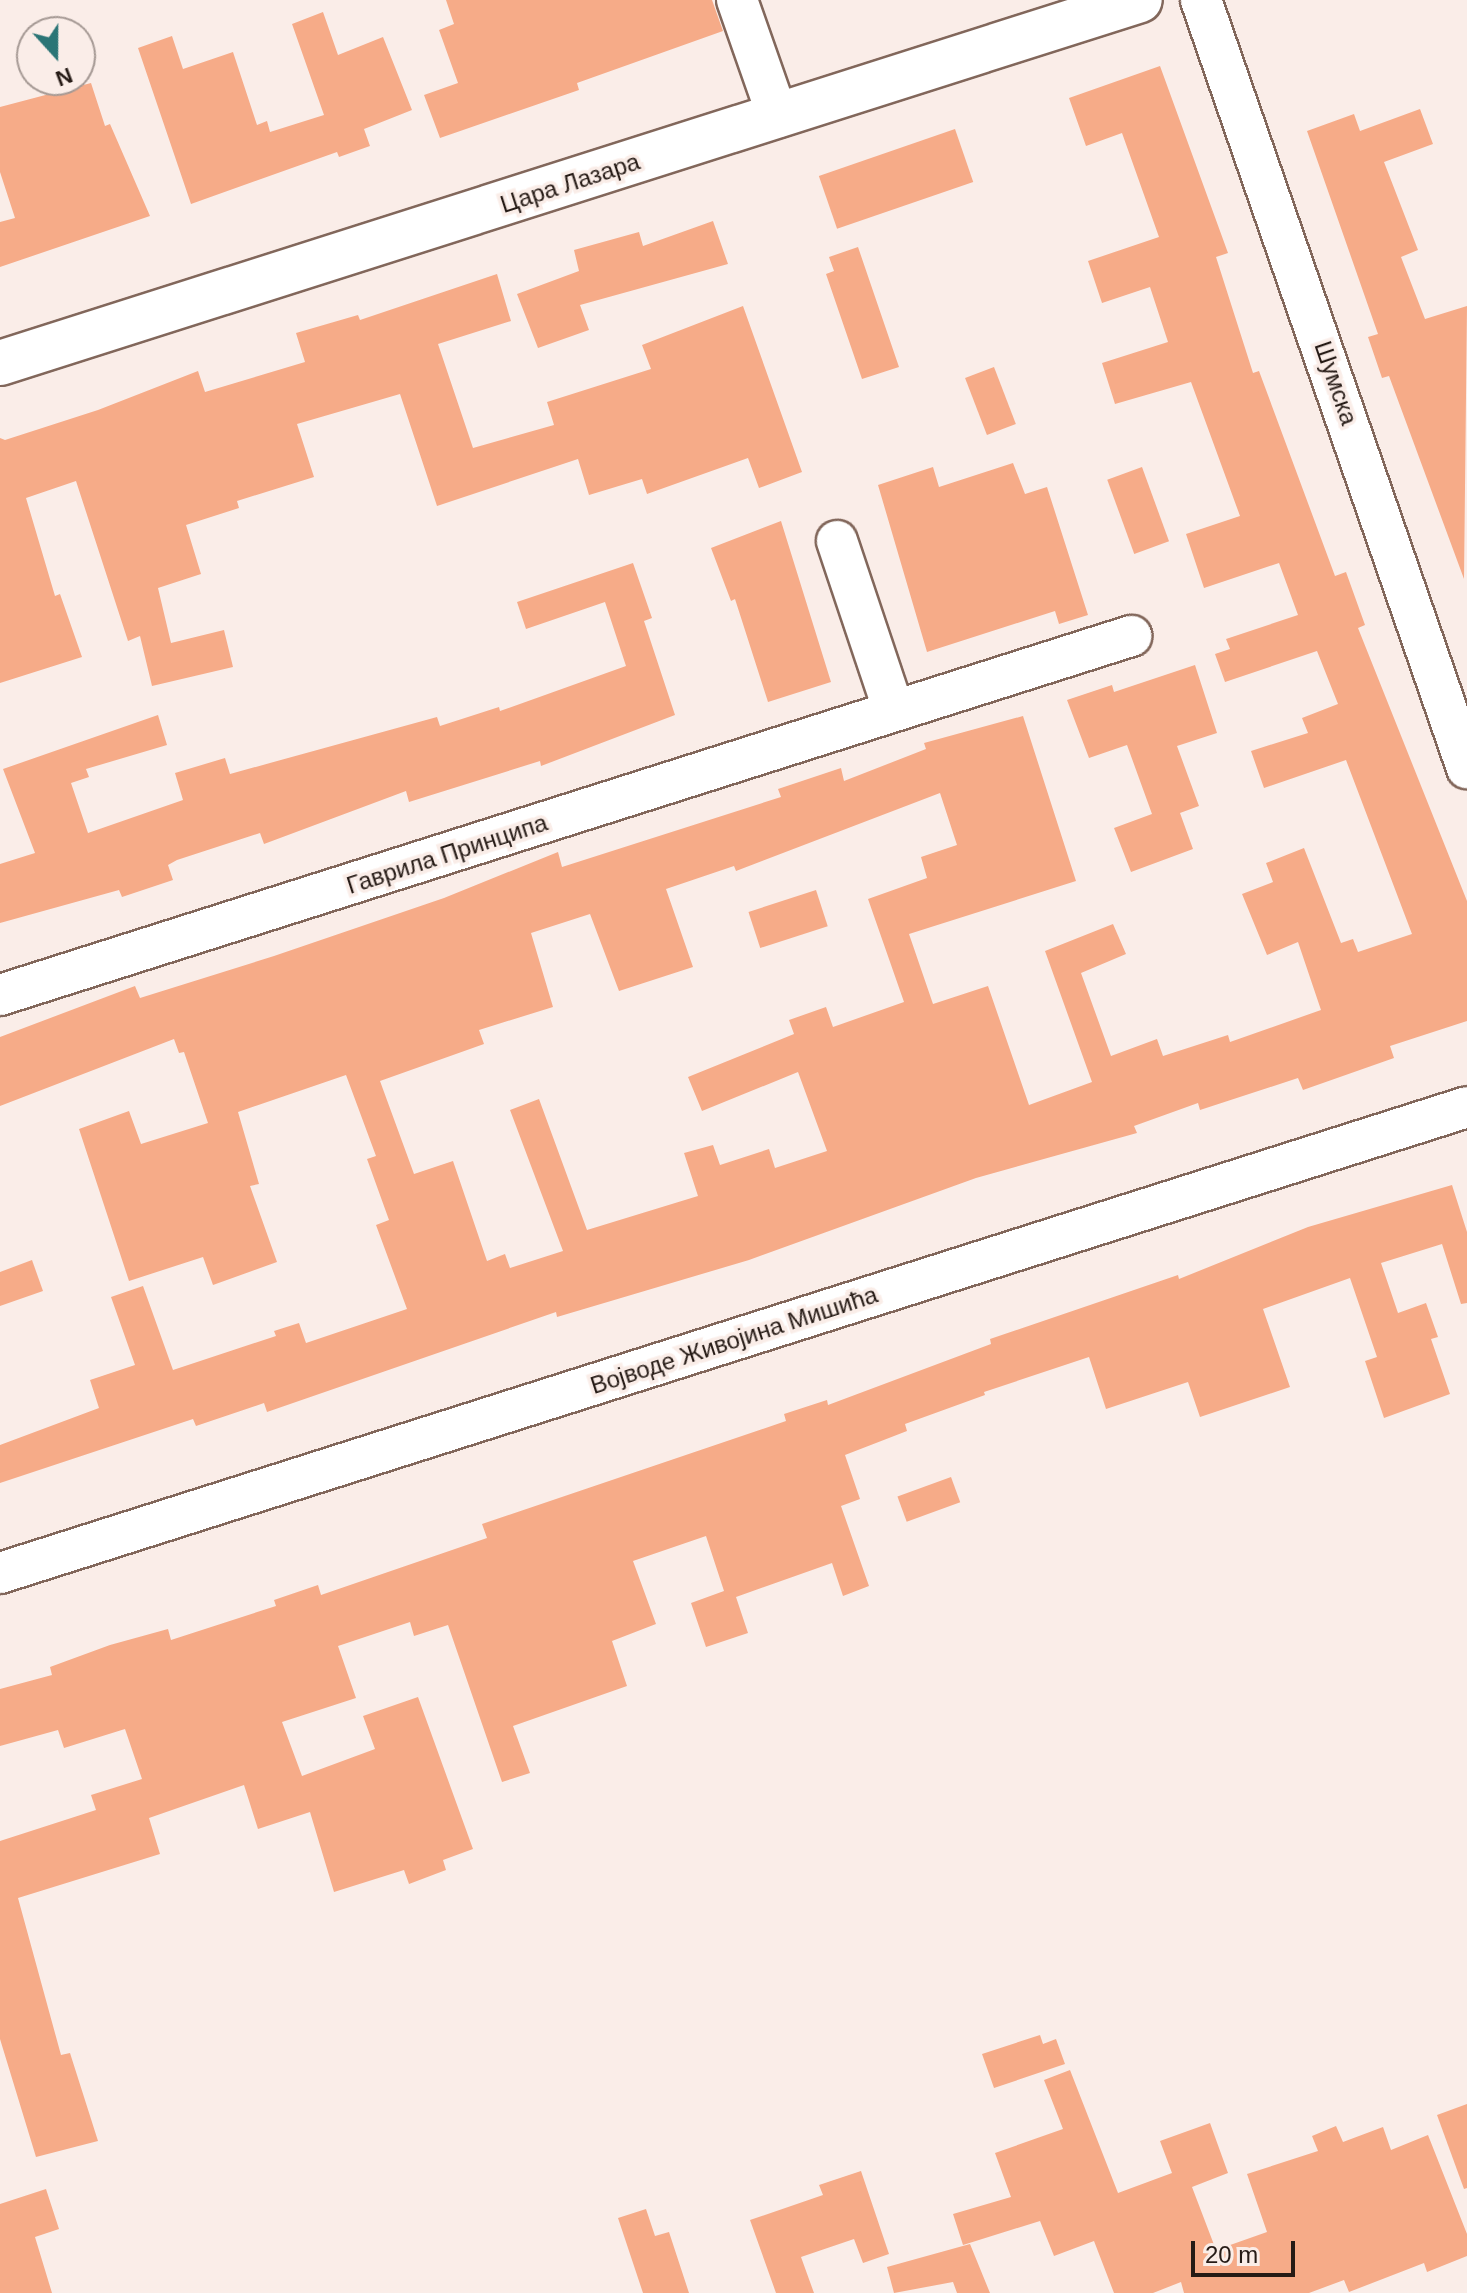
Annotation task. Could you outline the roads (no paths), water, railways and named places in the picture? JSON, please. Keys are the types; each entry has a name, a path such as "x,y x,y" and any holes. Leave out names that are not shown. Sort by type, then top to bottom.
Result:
{"main road":[{"name":"Цара Лазара","path":"0,363 1140,0"}],"street":[{"path":"737,0 778,117"},
{"name":"Шумска","path":"1201,0 1467,768"},
{"path":"837,541 894,711"},
{"name":"Гаврила Принципа","path":"0,995 1131,636"},
{"name":"Војводе Живојина Мишића","path":"0,1573 1467,1107"}]}
